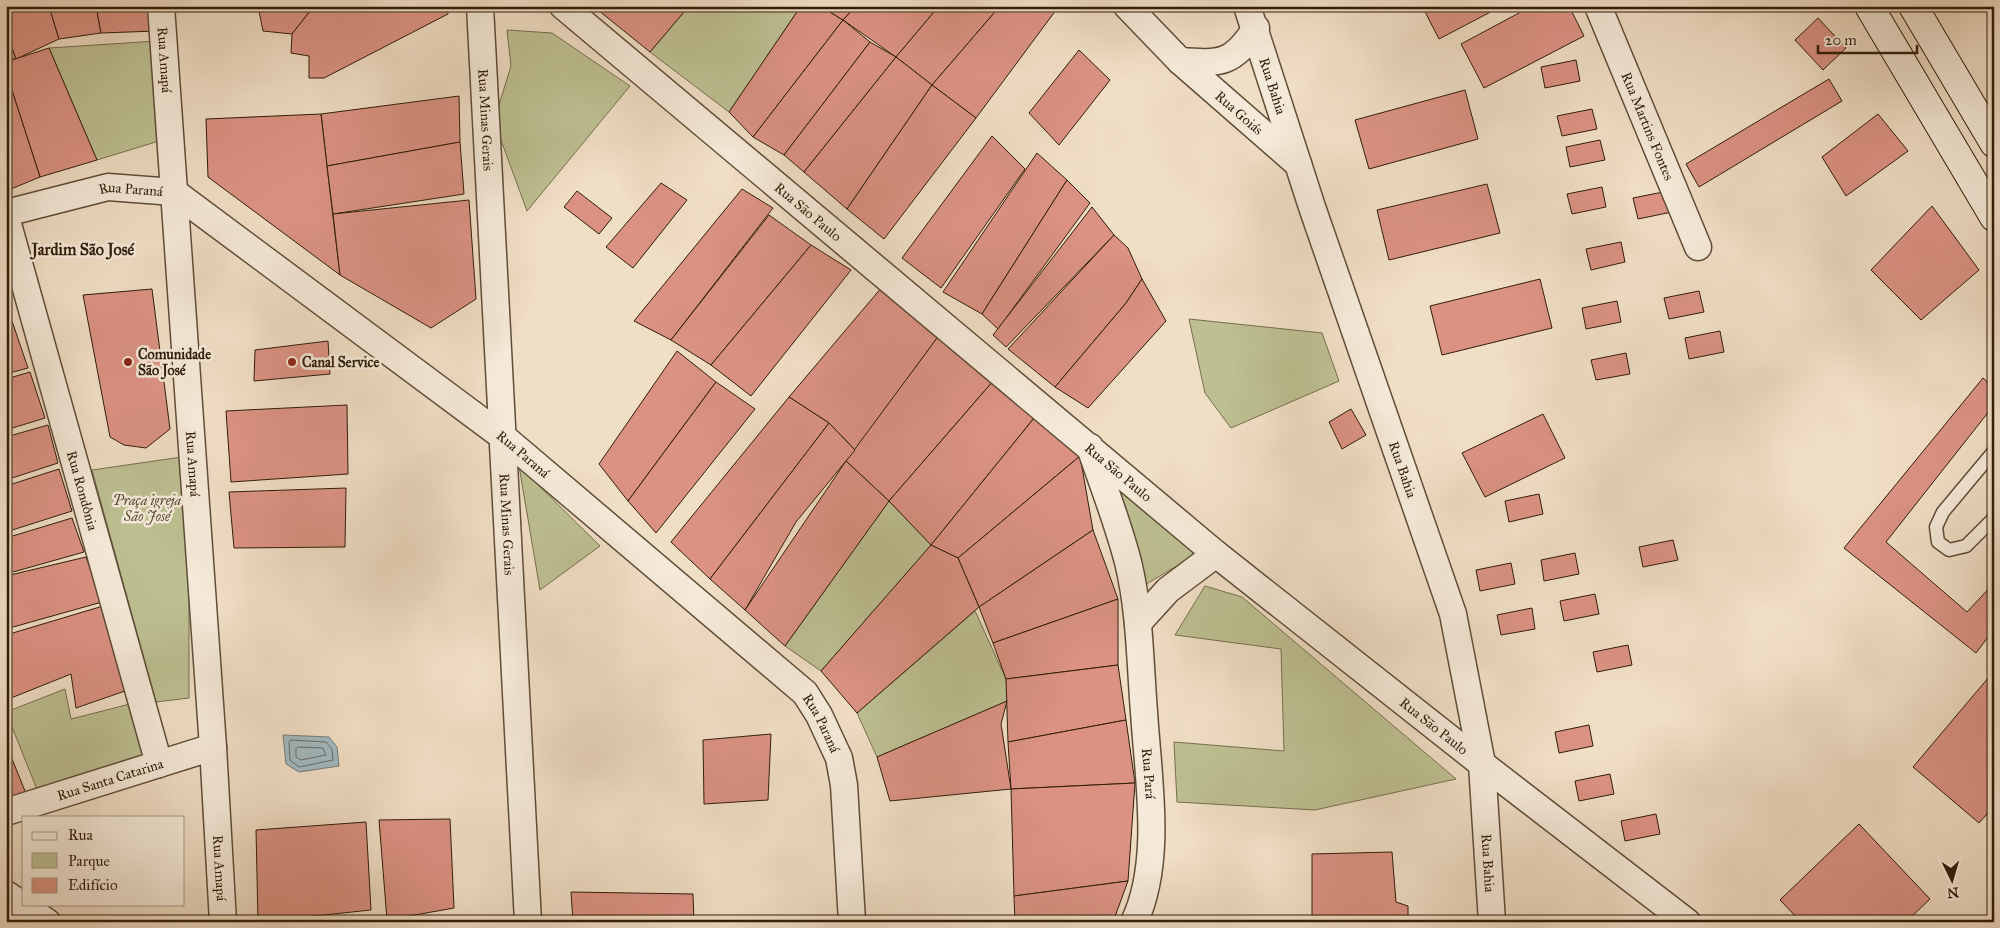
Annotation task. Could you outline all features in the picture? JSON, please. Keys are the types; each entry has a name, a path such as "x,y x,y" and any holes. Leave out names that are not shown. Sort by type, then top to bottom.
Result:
{"main road":[{"path":"1869,6 1994,217"},
{"path":"1913,6 1994,143"}],"street":[{"name":"Rua Amapá","path":"161,6 213,748 223,922"},
{"name":"Rua Minas Gerais","path":"480,6 528,922"},
{"name":"Rua São Paulo","path":"563,6 1090,446 1216,554 1482,764 1687,922"},
{"name":"Rua Goiás","path":"1127,6 1180,61 1298,164"},
{"name":"Rua Martins Fontes","path":"1598,6 1698,246"},
{"path":"1180,61 1214,62 1230,58 1243,48 1252,17"},
{"name":"Rua Bahia","path":"1252,17 1298,164 1453,614 1482,764 1492,922"},
{"name":"Rua Paraná","path":"6,215 108,187 174,192 502,436 804,693 819,715 839,758 844,785 852,922"},
{"name":"Rua Rondônia","path":"6,215 159,764"},
{"name":"Rua Pará","path":"1090,446 1128,563 1138,623 1150,816 1149,870 1141,908 1134,922"},
{"path":"1138,623 1168,590 1216,554"},
{"name":"Rua Santa Catarina","path":"6,812 213,748"},
{"path":"6,894 22,905"},
{"path":"24,906 47,922"}],"lane":[{"path":"1994,452 1943,512 1936,527 1938,542 1950,550 1966,546 1994,518"}],"green space":[{"path":"689,6 801,6 729,112 650,52"},
{"path":"507,30 552,33 630,86 527,211 494,121 511,66"},
{"path":"157,41 159,141 97,160 49,48"},
{"path":"1189,319 1322,333 1339,381 1231,428 1205,393"},
{"name":"Praça igreja São José","path":"189,456 189,698 156,702 92,470"},
{"path":"519,466 600,546 540,590"},
{"path":"1119,485 1200,552 1138,589"},
{"path":"889,501 931,545 821,671 785,646"},
{"path":"1205,586 1242,597 1456,779 1315,810 1177,802 1174,742 1284,751 1281,649 1175,635"},
{"path":"975,611 1006,679 1007,701 877,757 857,713"},
{"path":"65,689 71,719 130,704 145,759 38,792 6,712"}],"water":[{"path":"283,735 329,737 337,747 339,766 299,772 286,764"}],"building":[{"path":"6,6 49,6 59,39 16,59 6,33"},
{"path":"49,6 96,6 101,33 59,39"},
{"path":"96,6 155,6 156,31 101,33"},
{"path":"258,6 314,6 292,34 263,31"},
{"path":"314,6 447,6 448,14 324,78 309,78 309,56 291,53 292,34"},
{"path":"593,6 689,6 650,52"},
{"path":"801,6 820,6 843,20 753,137 729,112"},
{"path":"820,6 856,6 843,20"},
{"path":"856,6 939,6 896,57 843,20"},
{"path":"939,6 1000,6 932,85 896,57"},
{"path":"1000,6 1059,6 976,118 932,85"},
{"path":"1422,6 1502,6 1439,39"},
{"path":"1532,6 1569,6 1584,36 1484,88 1461,44"},
{"path":"1818,18 1846,48 1823,70 1795,40"},
{"path":"843,20 870,42 784,155 753,137"},
{"path":"6,33 16,59 6,59"},
{"path":"870,42 896,57 804,172 784,155"},
{"path":"49,48 97,160 40,177 6,72 6,62"},
{"path":"1079,50 1110,80 1059,145 1029,113"},
{"path":"896,57 932,85 847,209 804,172"},
{"path":"1576,60 1580,81 1545,88 1541,67"},
{"path":"6,72 40,177 6,191"},
{"path":"1829,79 1842,101 1699,187 1686,164"},
{"path":"932,85 976,118 884,239 847,209"},
{"path":"1465,90 1478,139 1369,169 1355,120"},
{"path":"459,96 460,142 327,166 321,114"},
{"path":"1592,109 1597,129 1562,136 1557,116"},
{"path":"321,114 340,275 208,177 206,119"},
{"path":"1878,114 1908,151 1846,196 1822,157"},
{"path":"992,136 1025,169 941,288 902,258"},
{"path":"1600,140 1605,160 1570,167 1566,147"},
{"path":"460,142 464,194 333,214 327,166"},
{"path":"1037,153 1067,180 982,314 943,292"},
{"path":"1067,180 1090,203 998,329 982,314"},
{"path":"661,183 687,200 633,268 606,247"},
{"path":"1487,184 1500,233 1389,260 1377,210"},
{"path":"1602,187 1606,207 1572,214 1567,194"},
{"path":"742,189 773,208 671,340 634,321"},
{"path":"577,191 612,218 599,234 564,207"},
{"path":"1668,191 1672,212 1638,219 1633,198"},
{"path":"469,200 476,299 431,328 340,275 333,214"},
{"path":"1932,206 1979,270 1921,320 1871,270"},
{"path":"1092,207 1114,235 1006,347 993,335"},
{"path":"769,215 811,245 711,365 671,340"},
{"path":"1114,235 1128,248 1142,279 1126,303 1055,387 1008,349"},
{"path":"1621,242 1625,262 1591,270 1586,249"},
{"path":"811,245 851,270 751,396 711,365"},
{"path":"1142,279 1166,321 1088,408 1055,387 1126,303"},
{"path":"1540,279 1552,328 1442,355 1430,306"},
{"path":"882,287 940,334 855,450 829,423 789,397"},
{"name":"Comunidade São José","path":"152,289 170,429 146,448 124,445 110,437 83,295"},
{"path":"1699,291 1704,312 1669,319 1664,298"},
{"path":"1617,301 1621,322 1586,329 1582,308"},
{"path":"12,321 28,368 6,374 6,323"},
{"path":"1720,331 1724,352 1689,359 1685,338"},
{"path":"940,334 994,380 889,501 846,461"},
{"name":"Canal Service","path":"328,341 330,374 254,381 255,350"},
{"path":"677,351 716,382 628,501 599,464"},
{"path":"1626,353 1630,374 1596,380 1591,360"},
{"path":"30,372 45,418 6,430 6,379"},
{"path":"1983,378 1994,388 1994,405 1886,542 1967,612 1994,583 1994,629 1976,653 1844,548"},
{"path":"994,380 1039,412 931,545 889,501"},
{"path":"716,382 755,409 656,533 628,501"},
{"path":"789,397 829,423 710,579 671,542"},
{"path":"347,405 348,474 231,482 226,411"},
{"path":"1351,409 1366,435 1342,449 1329,422"},
{"path":"1039,412 1080,456 958,558 931,545"},
{"path":"1543,414 1565,458 1485,497 1462,453"},
{"path":"829,423 855,450 796,522 745,610 710,579"},
{"path":"48,425 58,463 6,480 6,437"},
{"path":"1080,456 1093,530 979,607 958,558"},
{"path":"846,461 889,501 785,646 745,610"},
{"path":"59,469 72,511 6,532 6,486"},
{"path":"346,488 345,547 234,548 229,492"},
{"path":"1539,494 1543,514 1509,522 1505,501"},
{"path":"72,518 84,552 6,574 6,538"},
{"path":"1093,530 1118,599 993,643 979,607"},
{"path":"1673,540 1678,560 1643,567 1639,547"},
{"path":"931,545 958,558 979,607 857,713 821,671"},
{"path":"1575,553 1579,574 1544,581 1541,560"},
{"path":"86,557 102,602 6,629 6,576"},
{"path":"1511,563 1515,584 1480,591 1476,570"},
{"path":"1595,594 1599,614 1564,621 1560,601"},
{"path":"1118,599 1118,665 1006,679 993,643"},
{"path":"103,606 128,690 76,708 71,674 6,700 6,635"},
{"path":"1532,608 1535,629 1501,635 1497,615"},
{"path":"1628,645 1632,665 1597,672 1593,652"},
{"path":"1118,665 1126,720 1008,742 1006,679"},
{"path":"1994,671 1994,806 1979,823 1913,767"},
{"path":"1007,701 1001,724 1011,789 890,801 877,757"},
{"path":"1126,720 1135,783 1011,789 1008,742"},
{"path":"1589,725 1593,746 1559,753 1555,732"},
{"path":"771,734 768,800 704,804 703,740"},
{"path":"6,744 27,796 6,802"},
{"path":"1610,774 1614,794 1579,801 1575,781"},
{"path":"1135,783 1128,881 1014,896 1011,789"},
{"path":"1656,814 1660,834 1625,841 1621,821"},
{"path":"450,819 454,908 387,920 379,820"},
{"path":"366,822 371,910 258,922 256,830"},
{"path":"1859,824 1930,899 1906,922 1801,922 1780,900"},
{"path":"1392,852 1396,902 1408,906 1408,922 1312,922 1312,854"},
{"path":"1128,881 1113,922 1015,922 1014,896"},
{"path":"571,892 693,894 694,922 573,922"}],"place":[{"name":"Comunidade São José","path":"128,362"},
{"name":"Canal Service","path":"292,362"}],"district":[{"name":"Jardim São José","path":"83,249"}]}
